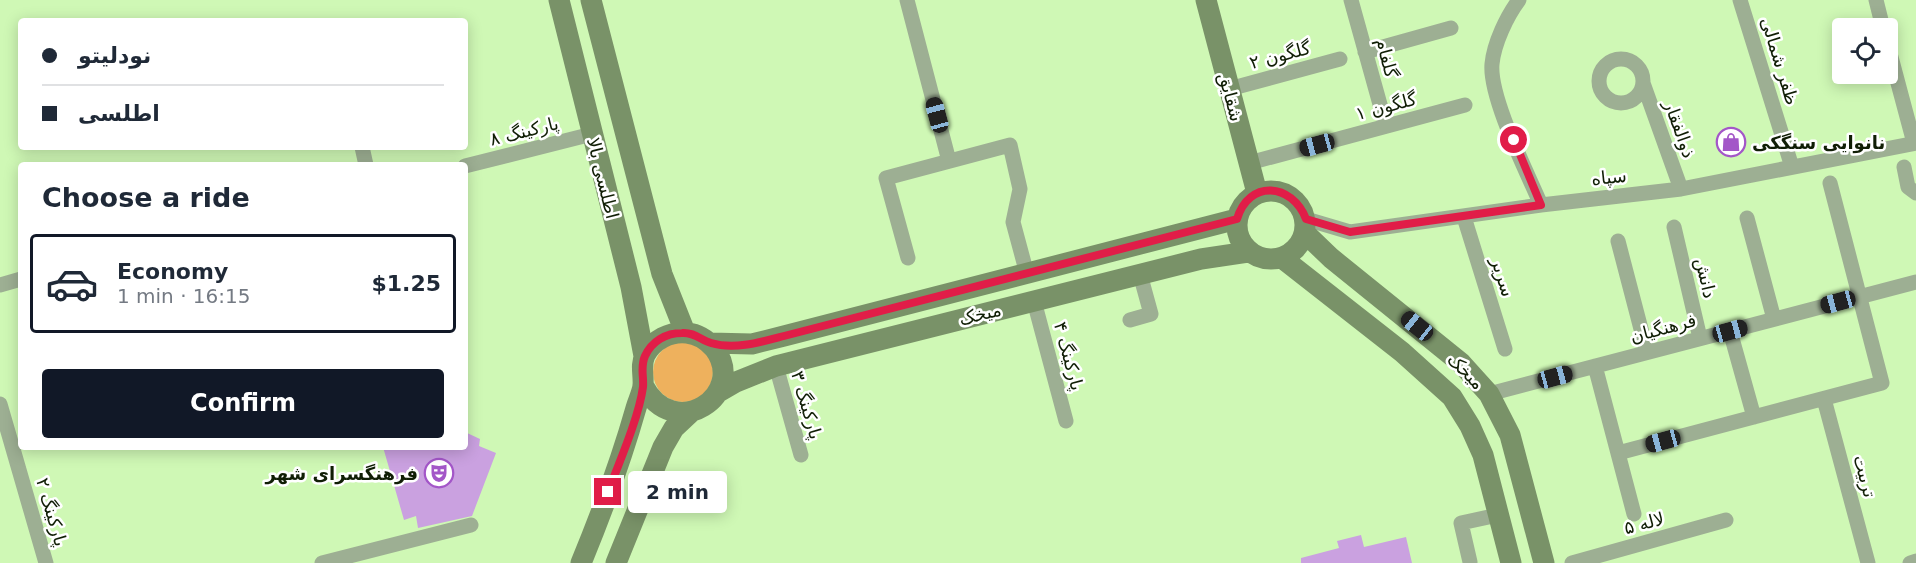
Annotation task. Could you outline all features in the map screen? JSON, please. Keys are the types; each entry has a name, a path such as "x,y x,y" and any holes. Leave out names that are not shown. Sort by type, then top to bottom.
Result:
{"street":[{"name":"اطلسی بالا","path":"559,0 631,287 645,356"},
{"name":"اطلسی بالا","path":"591,0 662,274 685,332"},
{"path":"907,0 949,161"},
{"name":"شقایق","path":"1206,0 1257,193"},
{"name":"گلفام","path":"1351,0 1386,126"},
{"path":"1519,0 1506,17 1492,64 1496,97 1541,205"},
{"name":"ظفر شمالی","path":"1740,0 1792,167"},
{"path":"1876,0 1880,18"},
{"path":"1365,52 1451,28"},
{"name":"گلگون ۲","path":"1229,89 1340,59"},
{"path":"1898,82 1915,143"},
{"name":"ذوالفقار","path":"1643,83 1681,189"},
{"name":"گلگون ۱","path":"1249,164 1465,105"},
{"name":"پارکینگ ۸","path":"468,165 592,134"},
{"name":"سپاه","path":"1305,226 1350,232 1541,205 1681,189 1915,143"},
{"path":"908,258 886,178 1010,145 1020,189 1013,222 1034,301"},
{"path":"1904,167 1908,187 1916,193"},
{"path":"1618,453 1882,384 1830,183"},
{"path":"1269,190 1282,192 1293,198 1301,207 1305,226 1294,251 1282,258 1264,259 1248,252 1238,237 1237,219 1244,204 1257,193 1269,190"},
{"name":"سریر","path":"1464,217 1505,349"},
{"path":"1747,218 1774,319"},
{"name":"میخک","path":"710,343 752,344 1237,219"},
{"name":"میخک","path":"1305,226 1331,258 1461,363 1489,394 1510,435 1544,563"},
{"name":"دانش","path":"1674,227 1700,338"},
{"path":"1618,241 1647,352"},
{"name":"میخک","path":"717,393 736,382 776,366 1140,274 1219,255 1248,252"},
{"name":"میخک","path":"1282,258 1410,359 1452,397 1470,426 1483,455 1511,563"},
{"path":"1130,320 1151,314 1140,274"},
{"path":"0,285 18,280"},
{"name":"فرهنگیان","path":"1489,394 1916,282"},
{"name":"پارکینگ ۴","path":"1034,301 1066,421"},
{"path":"1730,331 1754,417"},
{"path":"581,563 616,470 643,386 642,366 645,356 651,346 661,338 685,332 694,334 710,343 718,354 722,367 722,380 717,393 710,402 690,413 674,428 663,447 616,563"},
{"name":"پارکینگ ۳","path":"776,366 801,455"},
{"path":"1595,366 1634,514"},
{"path":"643,386 657,405 667,411 690,413"},
{"name":"تربیت","path":"1824,399 1868,563"},
{"name":"پارکینگ ۲","path":"0,404 46,563"},
{"path":"1470,562 1461,523 1498,515"},
{"name":"لاله ۵","path":"1572,563 1726,520"},
{"path":"322,563 471,525"},
{"path":"1911,563 1916,561"}],"shaded area":[{"path":"683,342 700,347 708,355 713,372 708,389 700,397 683,402 666,397 658,389 653,372 658,355 666,347"}],"building":[{"name":"فرهنگسرای شهر","path":"468,433 480,439 479,446 496,453 472,516 418,528 416,516 404,520 384,450 468,450"},
{"path":"1361,535 1364,547 1406,537 1412,563 1301,563 1301,558 1339,548 1337,541"}],"place":[{"name":"نانوایی سنگکی","path":"1731,142"},
{"name":"فرهنگسرای شهر","path":"439,473"}],"route":[{"path":"608,492 643,386 641,376 645,356 651,346 672,333 694,334 710,343 752,344 1237,219 1239,211 1250,198 1257,193 1269,190 1282,192 1293,198 1301,207 1306,219 1350,232 1541,205 1514,140"}]}
